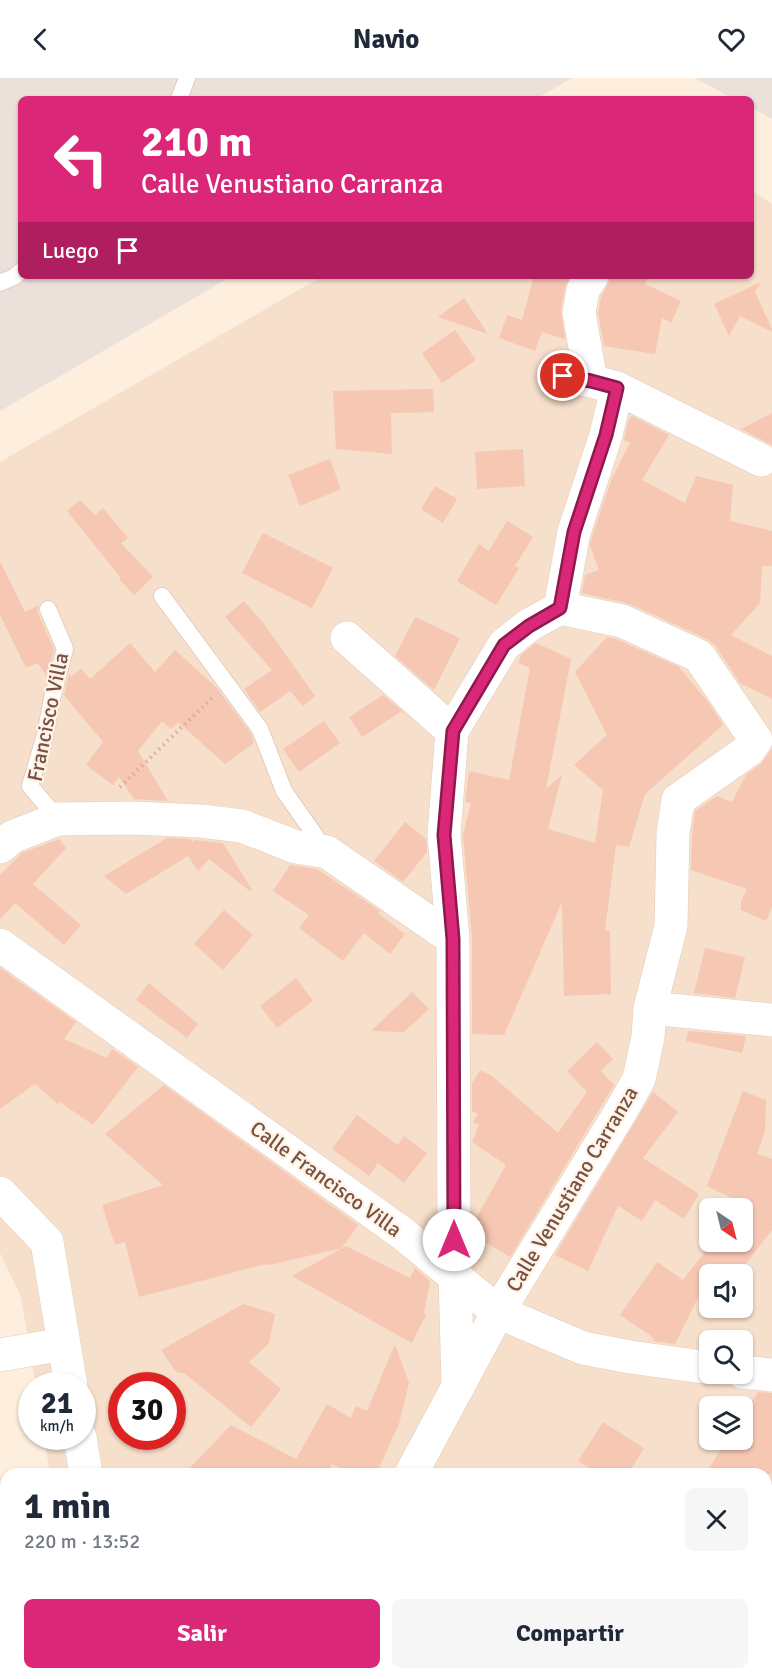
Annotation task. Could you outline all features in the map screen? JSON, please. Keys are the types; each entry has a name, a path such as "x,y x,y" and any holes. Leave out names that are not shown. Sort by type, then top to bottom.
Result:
{"street":[{"path":"458,1386 453,939 444,835 453,731 504,645 529,626 560,608 574,532 606,435 590,382 579,313 583,290 590,279"},
{"path":"590,382 761,460"},
{"name":"Calle Venustiano Carranza","path":"414,1468 498,1312 639,1079 648,1037 650,1008 671,926 673,833 678,800 749,750 756,740 699,656 622,621 560,608"},
{"path":"347,638 453,731"},
{"path":"0,847 12,837 58,819 201,820 242,826 296,847 327,852 453,939"},
{"name":"Calle Francisco Villa","path":"0,945 402,1233 498,1312 583,1348 630,1358 699,1367"},
{"path":"650,1008 772,1020"},
{"path":"0,1193 47,1242 69,1372"},
{"path":"0,1355 64,1344"},
{"path":"753,1373 772,1376"},
{"path":"82,1450 85,1468"}],"lane":[{"path":"180,96 186,78"},
{"path":"0,283 18,274"},
{"path":"162,596 260,729 284,791 327,852"},
{"name":"Francisco Villa","path":"48,609 65,649 45,735 30,786 58,819"}],"path":[{"path":"97,819 119,788 227,683"}],"shaded area":[{"path":"0,78 572,78 541,96 18,96 18,279 227,279 0,411"},
{"path":"695,78 772,78 772,119 754,109 754,96 728,96"},
{"path":"754,192 772,204 772,1468 49,1468 46,1450 96,1450 96,1372 34,1372 21,1297 0,1253 0,462 318,279 754,279"}],"building":[{"path":"533,279 569,279 561,310 565,339 542,332 535,351 499,338 507,315 522,320"},
{"path":"610,279 647,279 645,284 681,301 671,323 662,318 655,354 604,346 598,313 601,297"},
{"path":"761,282 755,292 772,332 740,316 729,336 714,304"},
{"path":"464,298 488,334 438,317"},
{"path":"455,330 476,360 442,383 422,353"},
{"path":"433,389 434,412 391,413 392,454 336,449 333,391"},
{"path":"772,413 772,445 741,429"},
{"path":"632,416 669,435 642,480 685,503 696,476 733,485 730,521 772,531 772,566 762,566 760,603 731,635 772,656 772,699 740,683 715,645 707,639 630,604 582,593 585,575 599,570 590,546 612,478 630,443 624,440 628,422"},
{"path":"523,449 525,486 477,489 475,452"},
{"path":"330,459 341,489 300,506 288,475"},
{"path":"435,486 457,499 443,523 421,509"},
{"path":"80,500 95,515 103,508 128,538 121,543 153,577 134,595 67,511"},
{"path":"507,521 533,537 515,566 519,568 496,605 457,581 479,544 489,551"},
{"path":"263,533 333,568 312,608 242,573"},
{"path":"0,561 25,612 37,606 38,608 54,650 47,676 37,663 26,668 0,615"},
{"path":"244,601 264,624 315,696 303,706 290,691 260,712 244,689 272,670 225,617"},
{"path":"415,617 460,638 434,690 395,656"},
{"path":"607,637 679,667 708,702 723,725 645,794 629,847 616,845 605,930 610,931 611,994 564,996 562,902 504,1035 472,1034 472,937 463,835 471,803 465,802 469,771 509,780 530,668 518,663 522,654 536,643 571,659 546,789 562,775 548,829 595,843 603,790 574,765 607,735 575,672"},
{"path":"130,643 155,672 175,650 216,687 251,734 254,743 225,764 178,722 171,729 162,721 138,751 168,801 134,799 119,777 113,785 86,765 103,742 64,695 69,674 71,677 81,669 90,679"},
{"path":"383,695 402,711 362,737 349,717"},
{"path":"324,721 340,743 299,772 283,749"},
{"path":"772,749 772,907 766,921 741,910 741,901 747,889 691,870 692,835 695,811 717,796 732,802 746,775 760,765"},
{"path":"405,822 426,839 427,852 403,882 374,861"},
{"path":"167,838 223,843 252,890 250,891 209,859 198,871 188,856 126,894 104,876"},
{"path":"59,839 66,848 33,884 81,925 64,945 15,903 0,919 0,875 22,853"},
{"path":"290,865 317,869 380,911 378,913 405,934 390,954 364,933 343,961 299,928 309,915 273,891"},
{"path":"224,910 253,935 223,970 194,944"},
{"path":"705,948 745,957 735,998 694,993"},
{"path":"0,968 76,1022 64,1039 107,1058 112,1049 138,1067 93,1125 60,1102 58,1104 35,1084 0,1109"},
{"path":"296,978 313,1001 277,1028 260,1006"},
{"path":"149,983 198,1024 187,1038 136,1000"},
{"path":"412,992 429,1009 404,1032 371,1031"},
{"path":"688,1031 746,1036 742,1053 686,1041"},
{"path":"597,1042 613,1059 601,1071 614,1085 510,1257 473,1235 473,1224 506,1165 472,1142 479,1125 473,1122 478,1114 472,1111 472,1084 480,1070 492,1076 558,1133 587,1092 567,1071"},
{"path":"164,1085 358,1225 342,1248 266,1264 139,1297 125,1242 115,1245 102,1205 163,1185 105,1134"},
{"path":"743,1091 766,1100 765,1131 757,1154 772,1159 772,1230 746,1264 699,1264 699,1295 675,1344 653,1341 654,1338 620,1315 657,1262 683,1280 705,1252 753,1252 753,1198 732,1198 707,1186"},
{"path":"653,1092 678,1112 643,1158 699,1194 684,1219 655,1200 642,1221 618,1206 588,1271 555,1255"},
{"path":"357,1115 398,1145 404,1136 427,1153 404,1183 378,1163 369,1176 332,1149"},
{"path":"346,1246 410,1278 415,1268 430,1281 424,1313 426,1315 412,1343 292,1276"},
{"path":"243,1304 275,1314 269,1343 249,1362 281,1389 251,1427 186,1375 186,1372 176,1372 161,1350"},
{"path":"395,1344 409,1383 399,1424 379,1468 340,1468 332,1464 330,1468 190,1468 231,1425 296,1459 327,1404 351,1418 356,1406 367,1411"},
{"path":"758,1392 772,1393 772,1468 709,1468 721,1450 753,1450 753,1400"},
{"path":"603,1422 644,1448 632,1468 590,1468 578,1461"}],"route":[{"path":"454,1240 453,939 444,835 453,731 504,645 529,626 560,608 574,532 606,435 617,388 563,376"}]}
